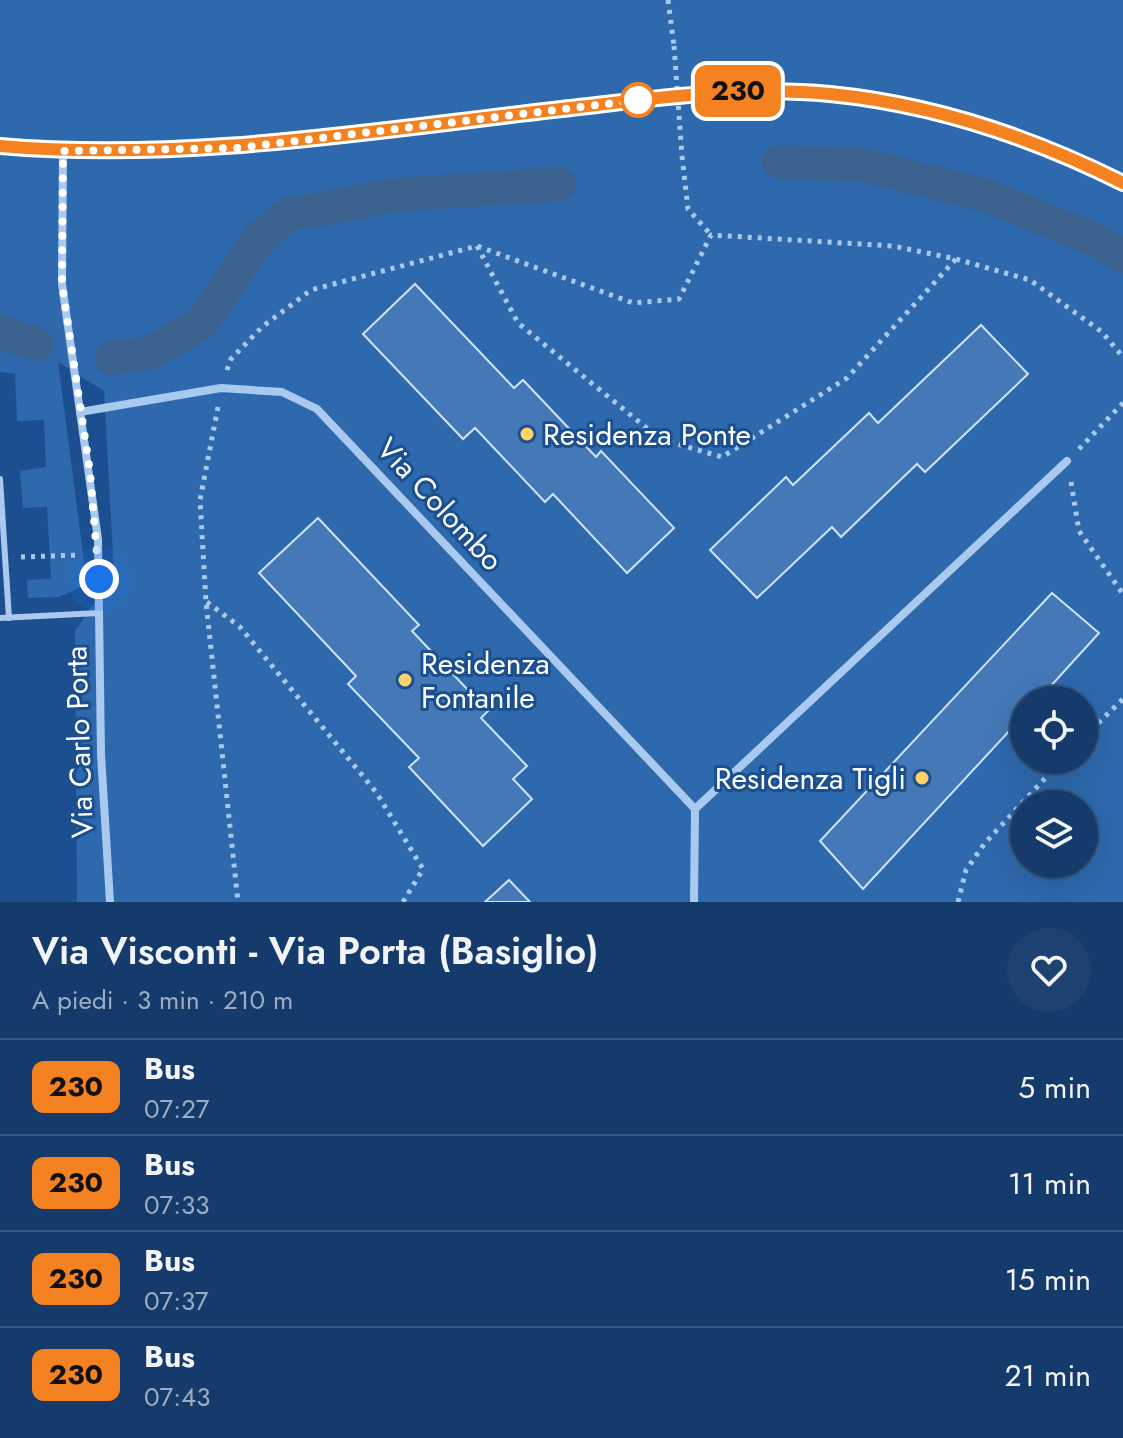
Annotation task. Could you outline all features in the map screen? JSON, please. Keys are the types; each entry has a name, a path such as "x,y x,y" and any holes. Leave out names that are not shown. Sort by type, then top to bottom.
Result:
{"street":[{"path":"0,146 63,151 237,148 695,94 754,91 830,94 958,118 1049,149 1123,183"},
{"name":"Via Carlo Porta","path":"63,151 62,284 98,554 101,754 110,902"},
{"name":"Via Colombo","path":"80,412 221,388 282,392 317,409 695,809"},
{"path":"694,902 695,809 1067,461"}],"lane":[{"path":"0,479 9,618"},
{"path":"0,618 99,613"}],"path":[{"path":"668,0 688,209 711,235 893,246 956,259 1030,280 1102,332 1123,357"},
{"path":"238,902 206,602 200,500 221,388 231,359 262,327 311,290 477,246 633,303 679,299 711,235"},
{"path":"477,246 518,323 660,439 722,457 847,378 956,259"},
{"path":"1123,403 1067,461 1079,531 1123,594"},
{"path":"5,558 98,554"},
{"path":"206,602 240,627 376,792 423,869 403,902"},
{"path":"1098,723 1123,699"},
{"path":"958,902 966,870 985,843 1049,774"}],"shaded area":[{"path":"0,0 1123,0 1123,902 77,902 75,631 114,574 104,391 58,362 87,584 59,597 28,598 27,580 51,579 47,507 23,508 20,471 46,467 44,420 17,421 15,374 0,372"}],"building":[{"name":"Residenza Ponte","path":"415,284 514,388 523,380 596,457 601,451 674,528 627,573 553,494 545,502 475,428 463,439 363,334"},
{"name":"Residenza Ponte","path":"981,325 1028,374 925,472 917,464 841,537 832,527 757,598 710,550 786,477 793,485 869,413 878,423"},
{"name":"Residenza Fontanile","path":"318,518 419,625 412,631 488,711 481,718 527,766 513,779 532,799 483,846 409,767 419,758 348,684 356,676 259,573"},
{"name":"Residenza Tigli","path":"1052,593 1099,633 1051,686 1010,686 1010,730 863,889 820,841"},
{"path":"509,880 530,902 485,902"}],"waterway":[{"path":"779,162 862,165 985,195 1096,240 1123,256"},
{"path":"112,358 150,353 201,324 260,237 288,215 394,195 559,184"},
{"path":"0,332 37,344"}],"bus line":[{"name":"230","path":"0,146 63,151 237,148 739,91 830,94 958,118 1053,150 1123,183"}],"place":[{"name":"Residenza Ponte","path":"527,434"},
{"name":"Residenza Fontanile","path":"405,680"},
{"name":"Residenza Tigli","path":"922,778"}],"route":[{"path":"99,579 90,472 62,284 63,151 237,148 648,99 638,100"}]}
